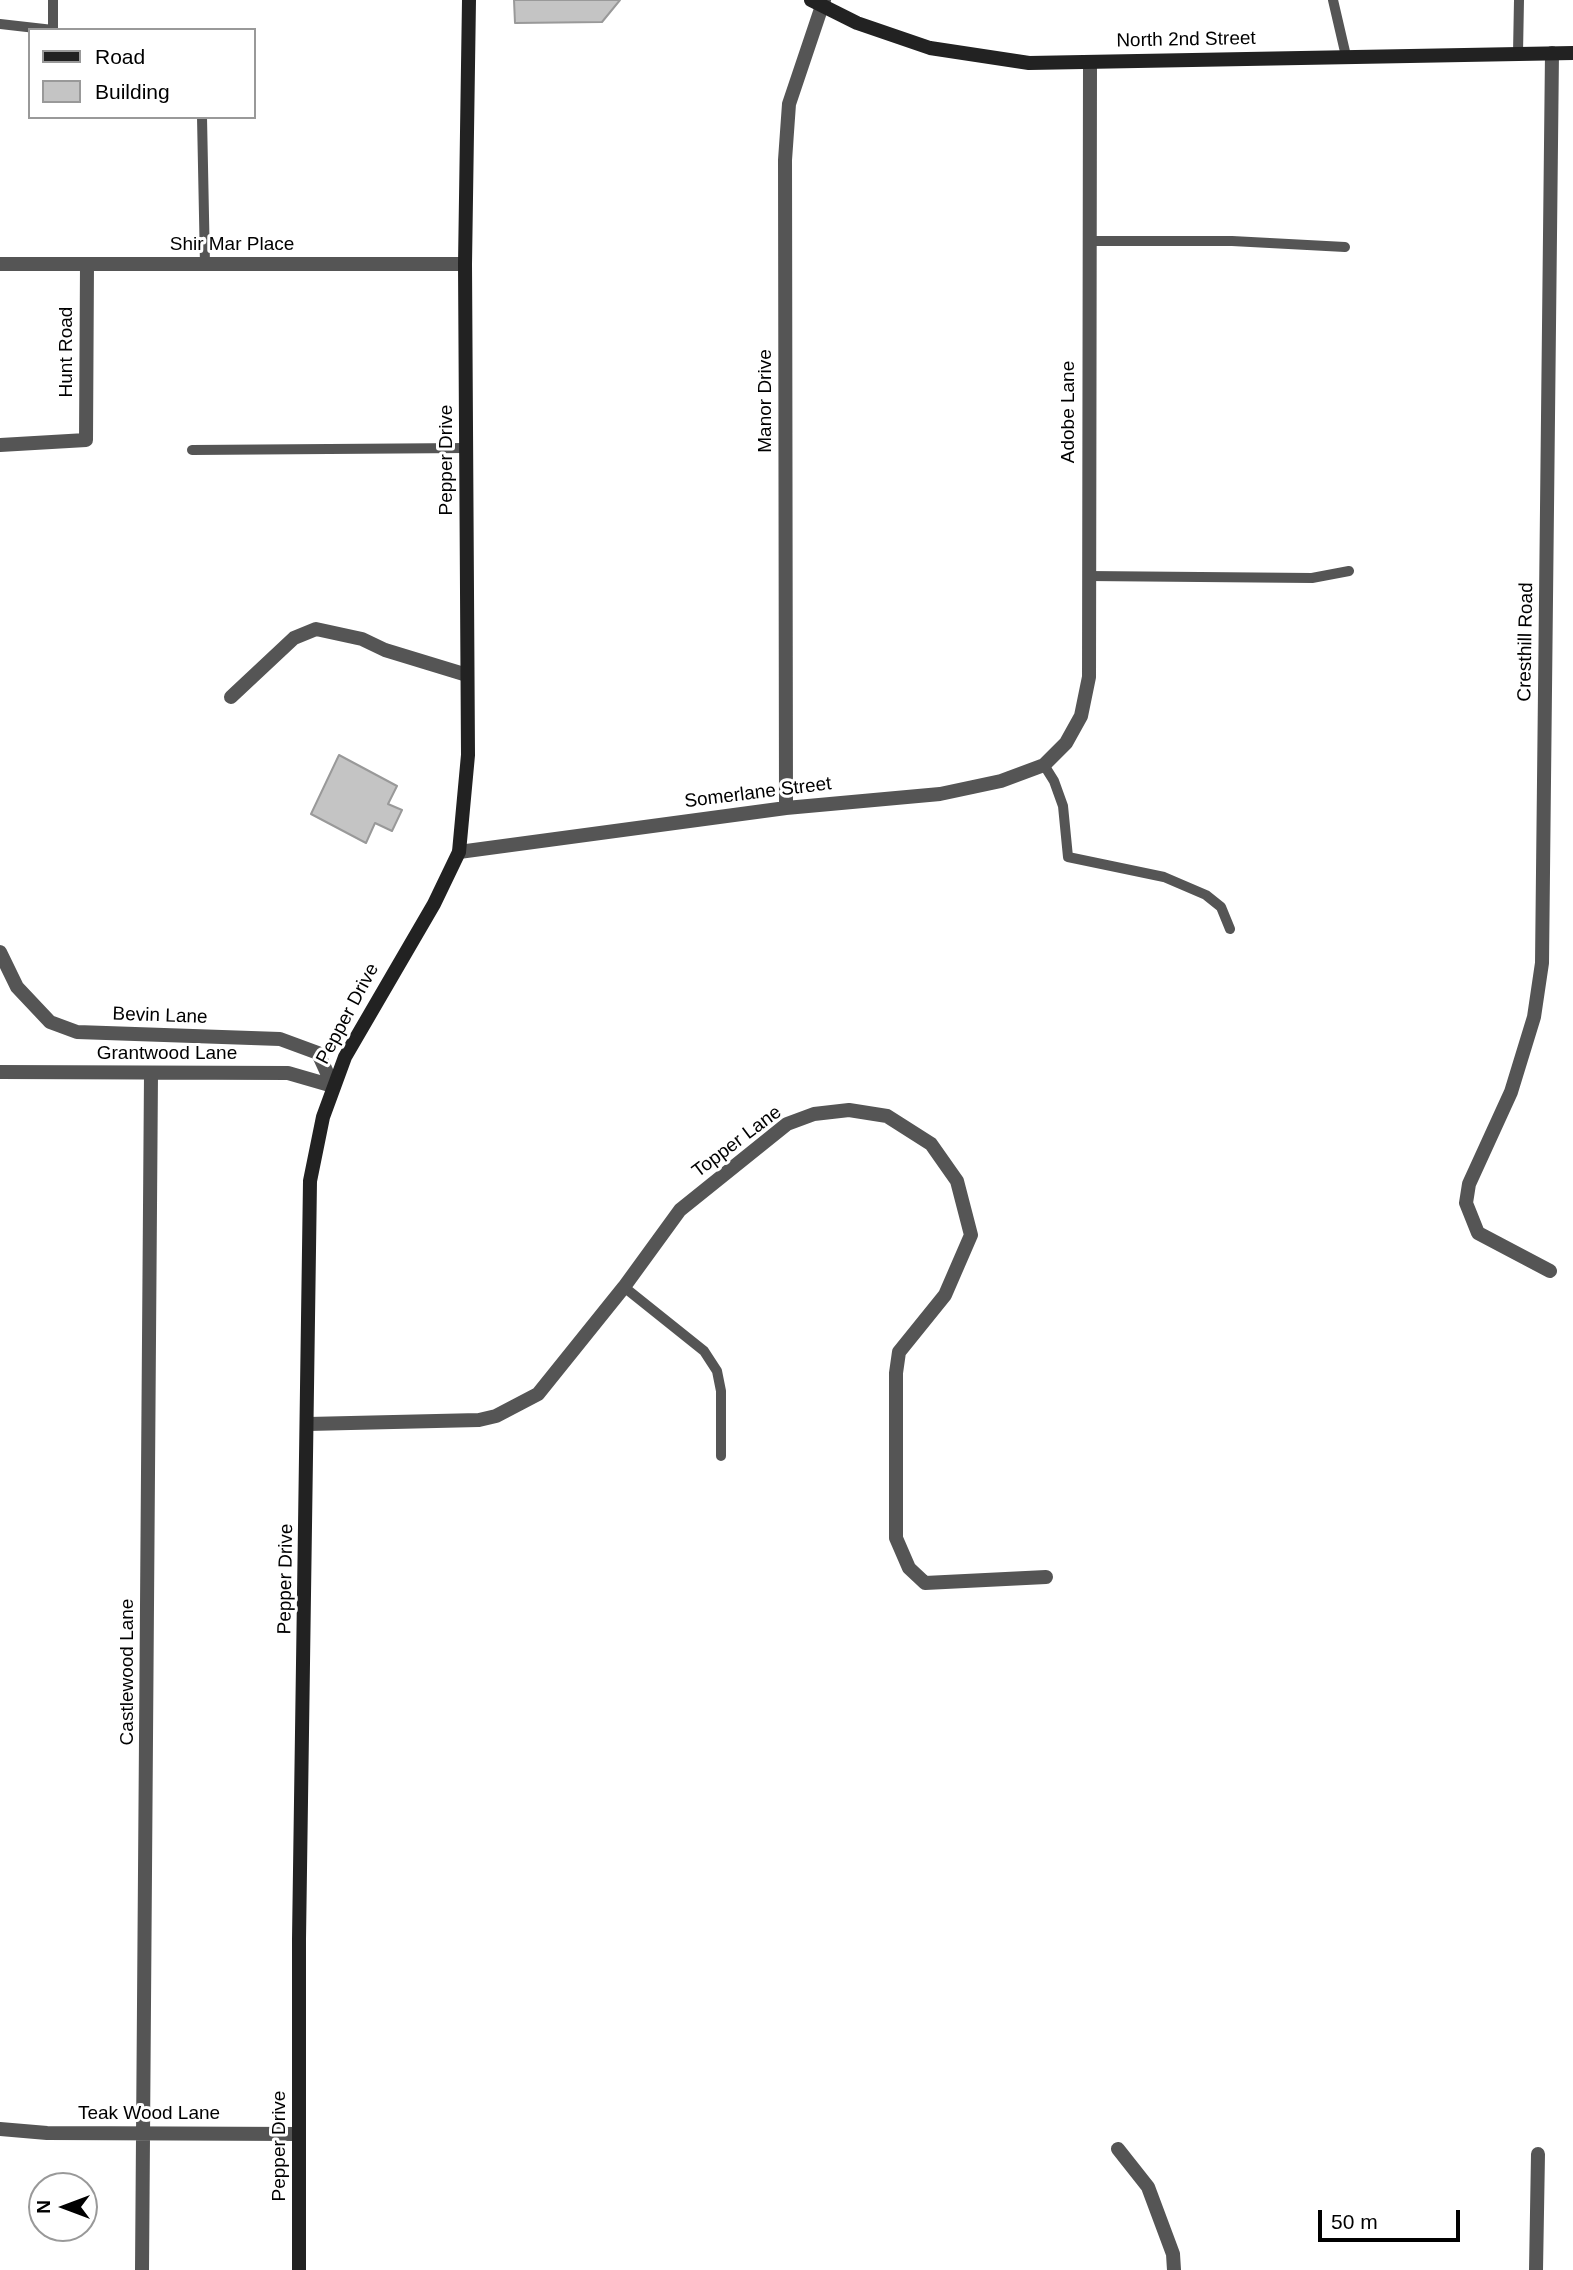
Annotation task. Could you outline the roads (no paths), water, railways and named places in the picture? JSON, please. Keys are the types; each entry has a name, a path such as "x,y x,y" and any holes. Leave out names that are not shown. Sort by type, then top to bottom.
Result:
{"street":[{"name":"Pepper Drive","path":"299,2270 310,1181 323,1117 333,1086 359,1029 434,904 458,852 468,755 465,264 469,0"},
{"name":"North 2nd Street","path":"819,2 893,37 968,56 1029,62 1573,53"},
{"name":"Manor Drive","path":"786,808 785,160 789,104 819,2"},
{"name":"Cresthill Road","path":"1550,1271 1478,1233 1466,1203 1469,1184 1511,1092 1534,1017 1542,963 1552,53"},
{"name":"Adobe Lane","path":"1056,754 1074,730 1087,693 1090,62"},
{"name":"Shir Mar Place","path":"0,264 465,264"},
{"name":"Hunt Road","path":"0,445 86,440 87,264"},
{"path":"231,697 294,638 316,629 362,639 384,650 467,675"},
{"name":"Somerlane Street","path":"458,852 786,808 940,794 1001,781 1044,765 1056,754"},
{"name":"Bevin Lane","path":"0,952 17,988 50,1022 77,1032 281,1039 318,1053 333,1086"},
{"name":"Grantwood Lane","path":"0,1072 288,1073 333,1086"},
{"name":"Castlewood Lane","path":"142,2270 151,1073"},
{"name":"Topper Lane","path":"308,1424 479,1420 496,1416 538,1394 624,1287 680,1210 787,1124 814,1114 849,1110 887,1116 930,1144 957,1181 971,1235 945,1295 899,1352 895,1373 895,1538 909,1567 925,1583 1045,1577"},
{"name":"Teak Wood Lane","path":"0,2129 47,2133 299,2134"},
{"path":"1118,2149 1148,2187 1173,2254 1174,2270"},
{"path":"1536,2270 1538,2154"}],"lane":[{"path":"53,28 54,0"},
{"path":"1334,0 1346,56"},
{"path":"1518,53 1519,0"},
{"path":"0,24 35,28"},
{"path":"202,119 205,265"},
{"path":"1090,241 1232,242 1345,247"},
{"path":"192,450 466,448"},
{"path":"1088,576 1312,578 1349,571"},
{"path":"1044,765 1054,781 1063,806 1068,857 1164,877 1206,895 1222,907 1230,929"},
{"path":"624,1287 704,1351 717,1371 721,1391 721,1456"}]}
